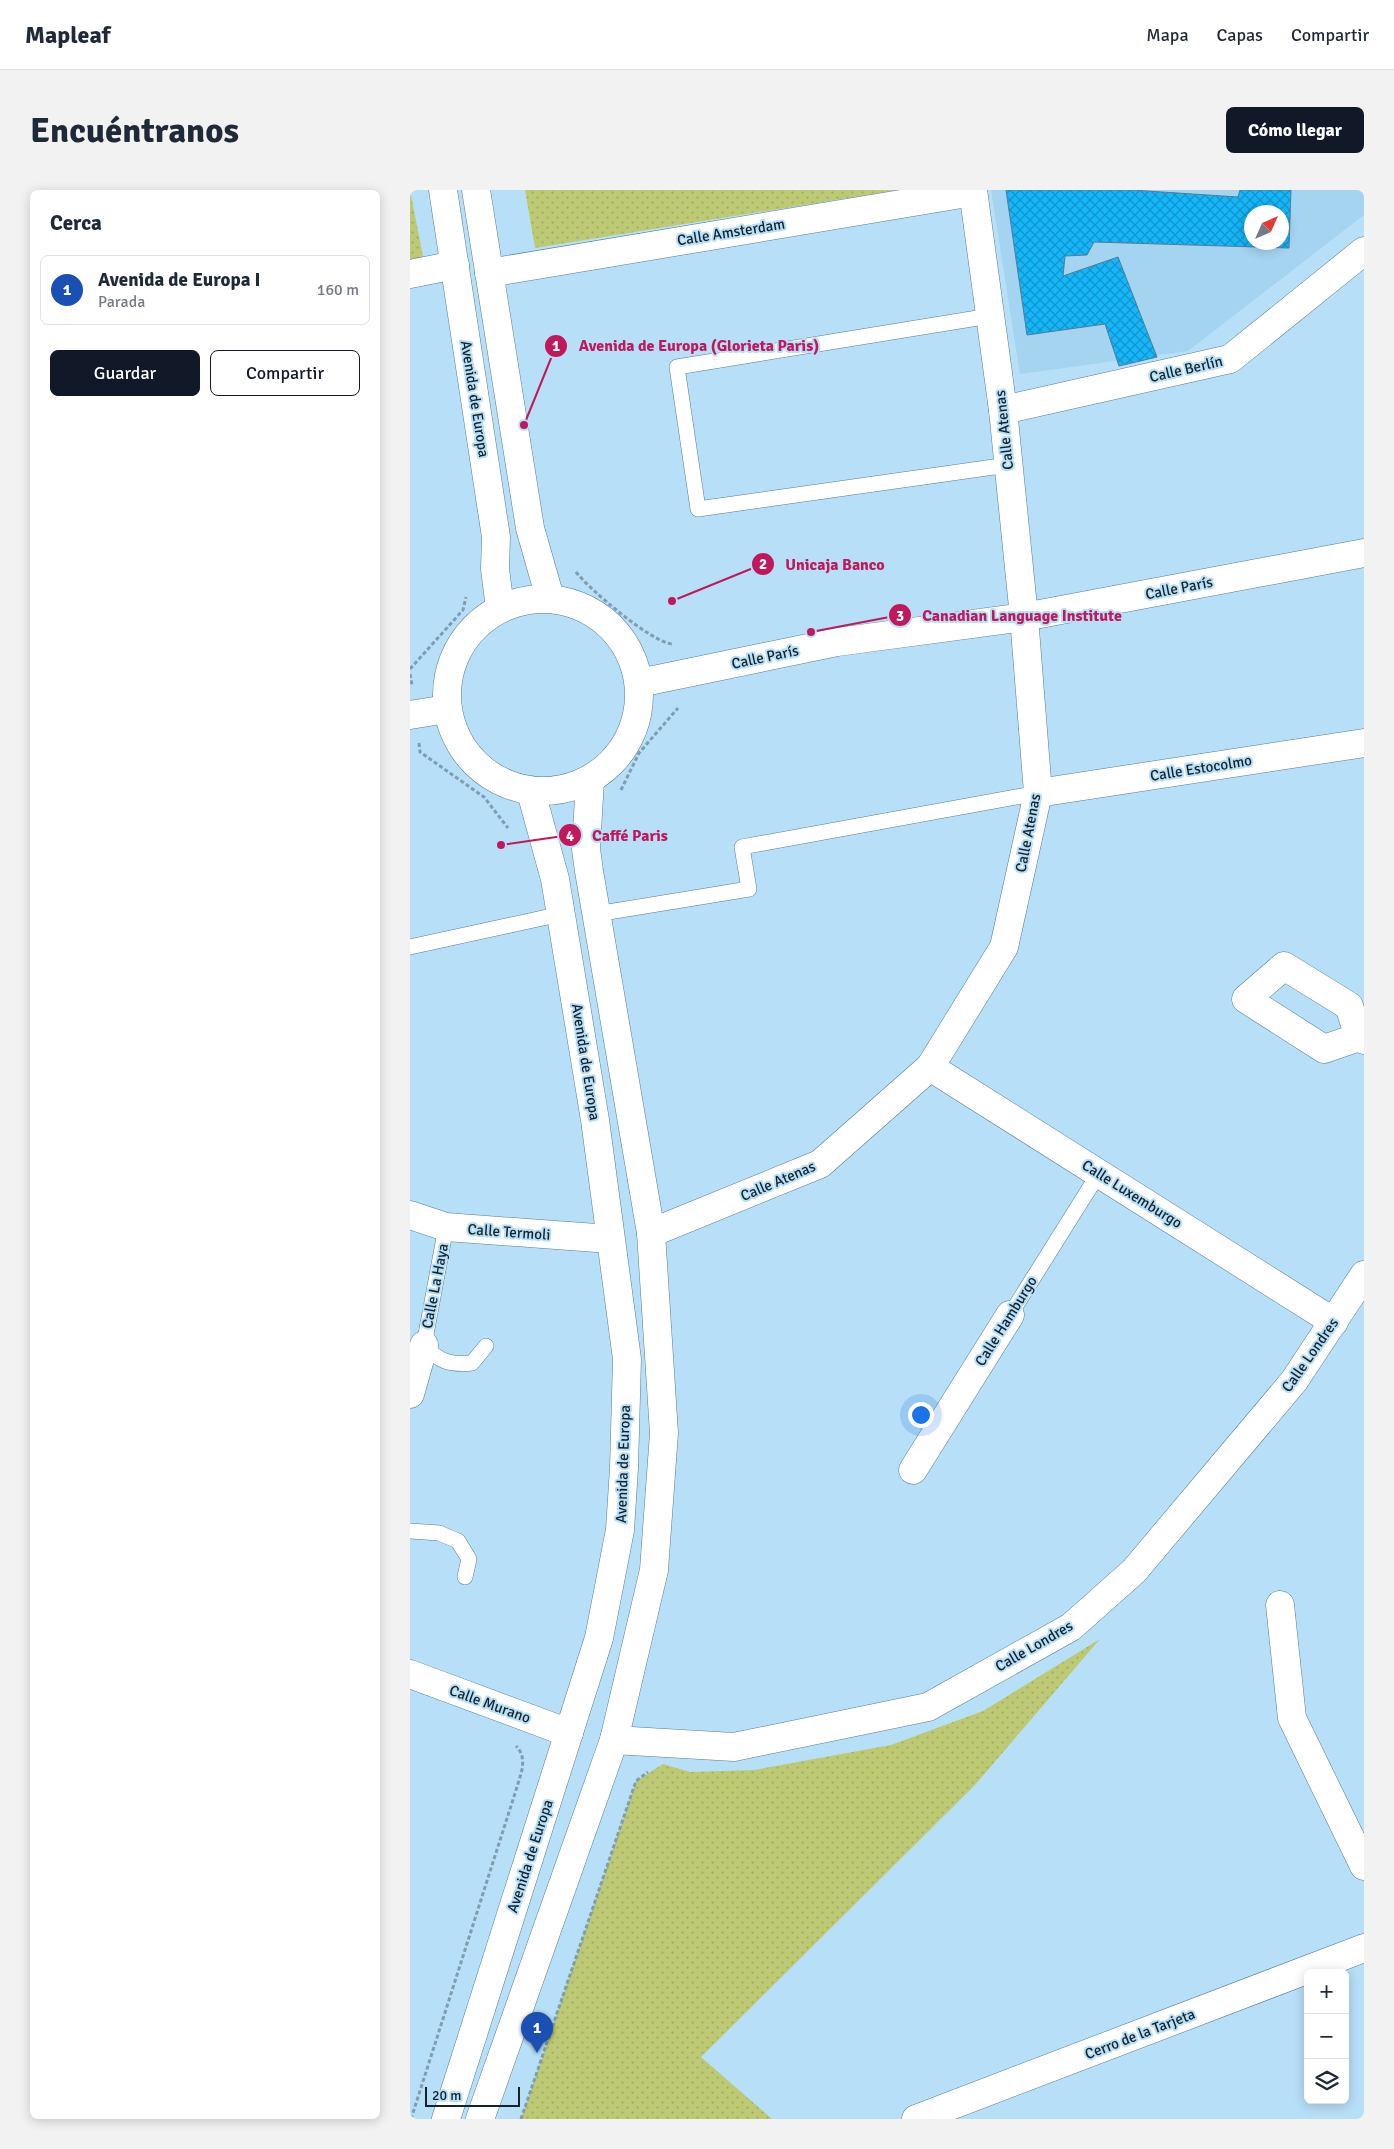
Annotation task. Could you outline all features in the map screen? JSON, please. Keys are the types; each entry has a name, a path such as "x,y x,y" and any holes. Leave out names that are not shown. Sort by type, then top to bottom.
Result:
{"street":[{"name":"Avenida de Europa","path":"442,190 496,536 495,569 500,608"},
{"path":"476,190 530,528 550,598"},
{"name":"Calle Amsterdam","path":"489,273 973,191"},
{"name":"Calle Atenas","path":"651,1233 820,1164 930,1067 1004,947 1038,793 1024,617 1003,410 973,191"},
{"name":"Calle Berlín","path":"1003,410 1230,359 1364,251"},
{"path":"410,274 455,265"},
{"name":"Calle París","path":"639,683 837,642 1024,617 1364,553"},
{"path":"550,598 582,606 610,625 629,651 639,683 638,712 629,739 612,763 590,780 531,792 501,782 475,764 456,739 447,709 447,678 457,650 475,625 500,608 525,600 550,598"},
{"path":"410,715 447,709"},
{"name":"Calle Estocolmo","path":"1038,793 1364,743"},
{"path":"480,2119 614,1740 654,1570 664,1433 651,1233 586,850 590,780"},
{"name":"Avenida de Europa","path":"446,2119 599,1638 620,1530 624,1468 626,1359 596,1120 555,879 531,792"},
{"name":"Calle Luxemburgo","path":"930,1067 1334,1322"},
{"name":"Calle Termoli","path":"410,1215 446,1228 610,1239"},
{"name":"Calle Londres","path":"614,1740 734,1747 928,1707 1071,1627 1134,1571 1294,1381 1364,1275"},
{"name":"Calle Hamburgo","path":"913,1470 1010,1315"},
{"name":"Calle La Haya","path":"410,1394 424,1345"},
{"path":"1280,1606 1292,1718 1364,1866"},
{"name":"Calle Murano","path":"410,1674 569,1733"},
{"name":"Cerro de la Tarjeta","path":"916,2119 1364,1948"}],"lane":[{"path":"990,316 677,367 698,509 1008,465"},
{"path":"596,914 749,889 742,846 1038,793"},
{"path":"410,947 561,914"},
{"name":"Calle Hamburgo","path":"1010,1315 1099,1173"},
{"name":"Calle La Haya","path":"446,1228 424,1345 434,1357 455,1365 472,1363 486,1346"},
{"path":"410,1531 439,1533 458,1541 469,1559 465,1576"}],"path":[{"path":"411,2119 524,1762 520,1750 507,1737 516,1713"},
{"path":"521,2119 636,1781"}],"shaded area":[{"path":"991,190 1364,190 1364,215 1188,351 1020,374"}],"green space":[{"path":"410,190 424,262 410,265"},
{"path":"525,190 897,190 535,248"},
{"path":"1100,1639 975,1785 701,2057 772,2119 521,2119 636,1781 663,1764 690,1772 754,1770 891,1745 983,1711"}],"building":[{"path":"1006,190 1132,190 1238,197 1240,190 1291,190 1289,248 1289,205 1244,205 1244,247 1094,242 1087,255 1065,256 1063,276 1118,257 1157,357 1119,366 1105,324 1027,335"}],"place":[{"name":"Avenida de Europa (Glorieta Paris)","path":"524,425"},
{"name":"Unicaja Banco","path":"672,601"},
{"name":"Canadian Language Institute","path":"811,632"},
{"name":"Caffé Paris","path":"501,845"},
{"name":"Avenida de Europa I","path":"537,2053"}]}
